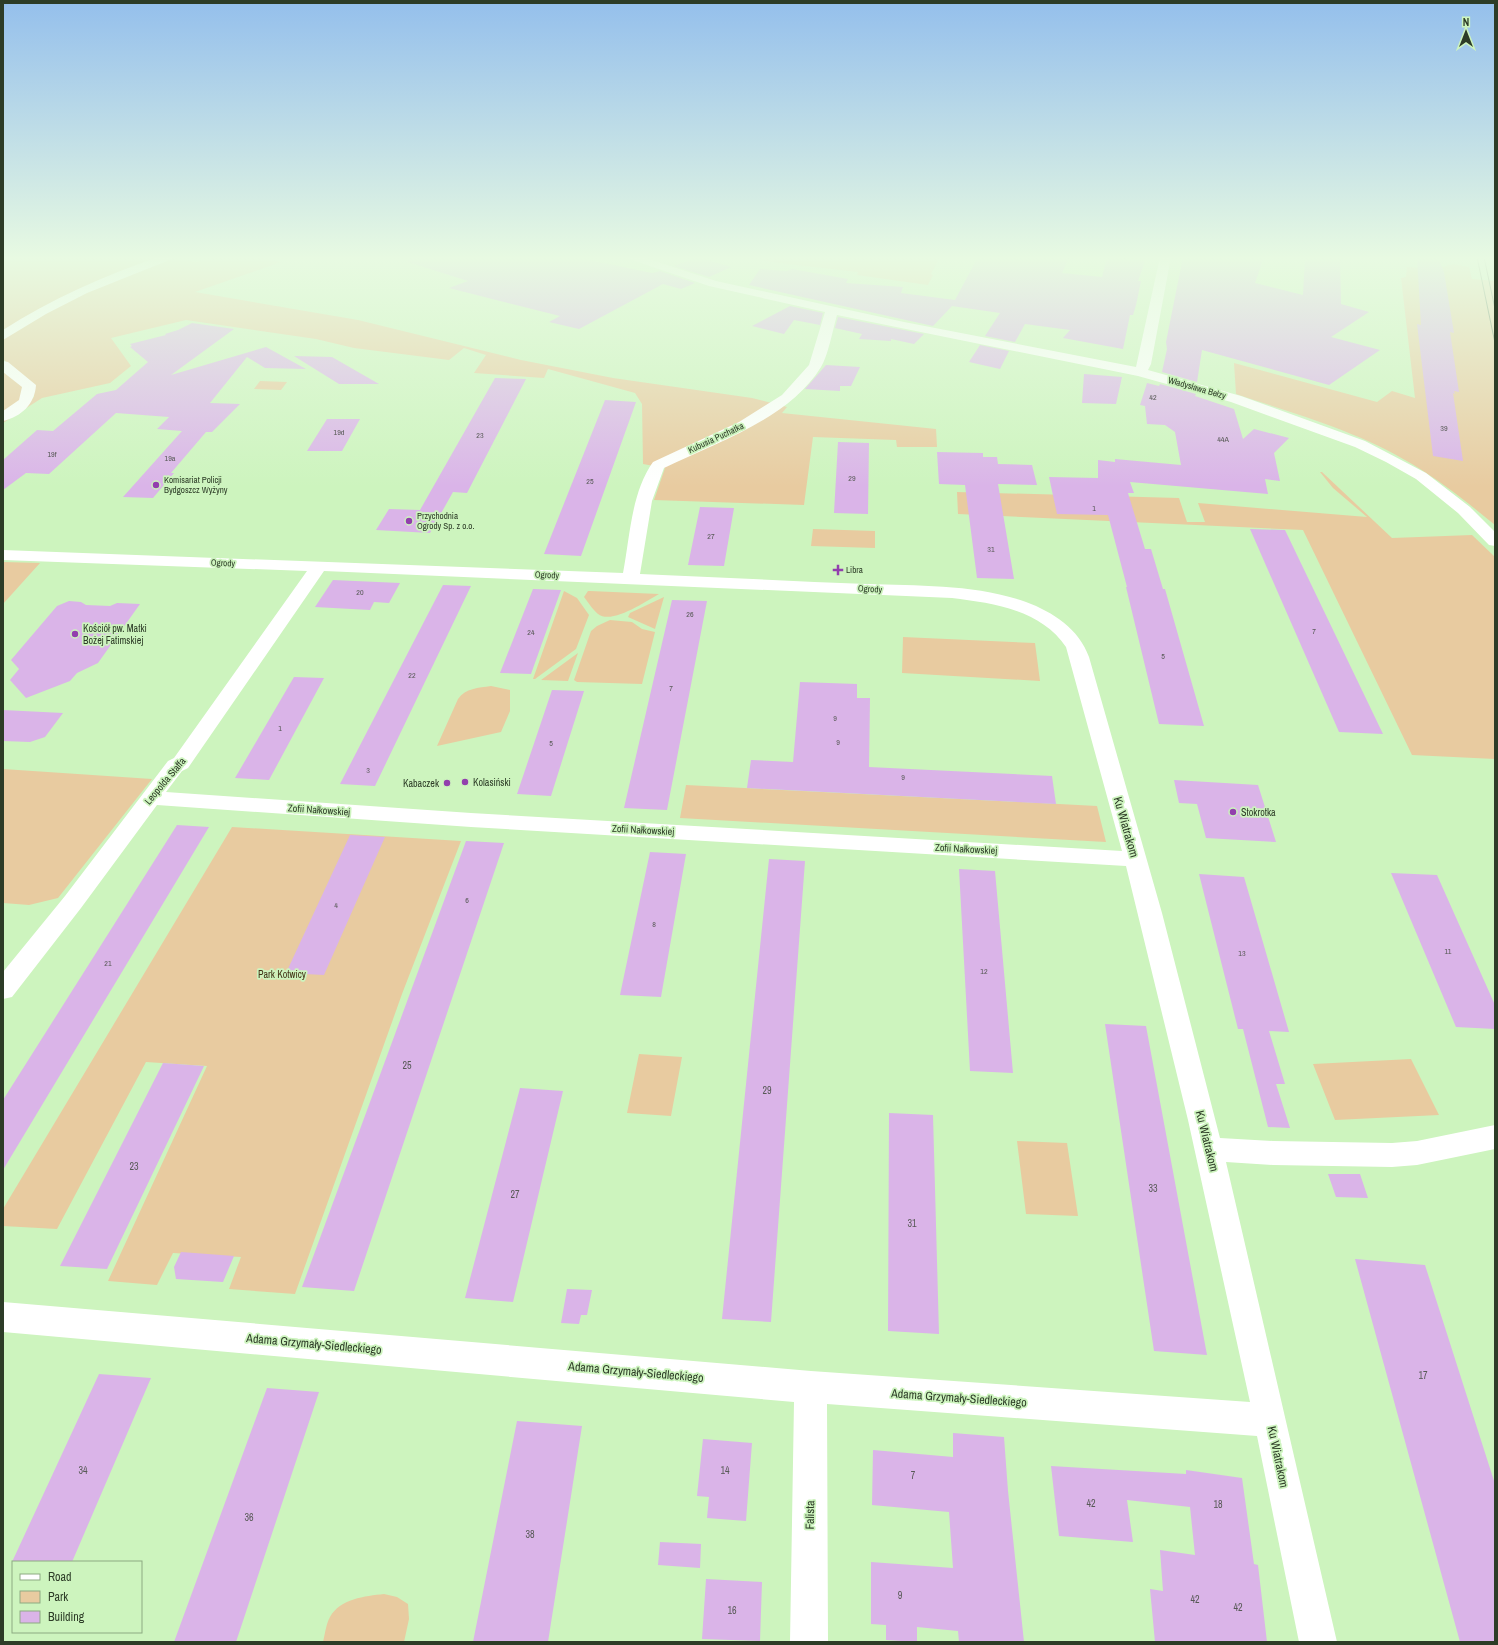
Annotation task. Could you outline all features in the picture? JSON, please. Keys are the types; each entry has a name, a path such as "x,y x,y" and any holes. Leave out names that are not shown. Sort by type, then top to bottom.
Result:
{"street":[{"name":"Kubusia Puchatka","path":"631,579 644,501 658,465 744,426 787,398 815,366 825,334"},
{"name":"Władysława Bełzy","path":"947,334 1140,372 1236,399 1360,444 1421,476 1464,510 1495,541"},
{"path":"1140,372 1144,364 1150,334"},
{"path":"3,365 22,382 29,385 29,392 28,398 22,405 3,417"},
{"name":"Ogrody","path":"3,555 631,579 981,596 1027,608 1049,620 1064,632 1075,645"},
{"name":"Leopolda Staffa","path":"3,990 73,902 175,766 181,763 320,566"},
{"name":"Ku Wiatrakom","path":"1075,645 1136,859 1209,1149 1318,1642"},
{"name":"Zofii Nałkowskiej","path":"150,798 479,821 1136,859"},
{"path":"1209,1149 1273,1153 1392,1156 1417,1153 1495,1137"},
{"name":"Adama Grzymały-Siedleckiego","path":"3,1317 811,1387 1270,1420"},
{"name":"Falista","path":"809,1642 811,1387"}],"green space":[{"path":"3,334 129,334 111,338 131,366 110,383 42,398 3,423 3,420 34,397 34,390 24,378 3,359"},
{"path":"280,334 414,334 521,360 613,378 752,398 787,407 782,413 936,429 937,447 897,447 896,440 813,437 804,505 654,500 665,468 643,464 642,404 635,393 548,369 544,378 474,373 486,355 464,348 449,360 354,348 316,339"},
{"path":"1408,334 1495,334 1495,525 1434,478 1391,452 1326,424 1236,394 1234,363 1377,402 1392,391 1415,398"},
{"path":"3,369 25,388 25,399 3,415"},
{"path":"260,381 287,382 281,390 254,389"},
{"path":"1320,472 1322,472 1392,538 1472,535 1495,557 1495,759 1412,755 1303,530 958,514 957,492 1179,498 1187,522 1205,522 1198,503 1367,517 1333,488"},
{"path":"813,529 875,531 875,548 811,546"},
{"path":"3,562 40,563 3,604"},
{"path":"564,591 577,598 589,615 576,649 533,679"},
{"path":"588,591 659,594 629,611 604,617 592,608 584,597"},
{"path":"664,597 655,629 628,617 630,613"},
{"path":"610,620 632,622 642,629 655,632 642,684 577,682 574,680 591,631 597,626"},
{"path":"903,637 1035,643 1040,681 902,673"},
{"path":"578,653 568,681 541,680"},
{"path":"491,686 510,690 510,711 501,732 437,746 461,695 473,689"},
{"path":"3,769 152,779 58,898 29,905 3,903"},
{"path":"686,785 1097,806 1106,842 680,818"},
{"name":"Park Kotwicy","path":"232,827 461,841 402,994 295,1294 229,1289 241,1257 173,1253 157,1285 108,1281 207,1066 146,1062 57,1229 3,1226 3,1209"},
{"path":"639,1054 682,1057 671,1116 627,1113"},
{"path":"1411,1059 1439,1115 1335,1120 1313,1064"},
{"path":"1017,1141 1067,1143 1078,1216 1026,1214"},
{"path":"384,1594 397,1597 408,1604 409,1619 404,1642 323,1642 330,1617 340,1606 346,1602 361,1597"}],"building":[{"path":"165,334 227,334 171,375 266,347 306,369 265,368 247,357 210,403 240,404 212,432 206,432 171,473 174,473 153,498 123,497 182,431 157,429 169,417 116,413 49,474 26,473 3,490 3,460 37,430 53,431 97,394 116,390 148,362 130,347 132,346 130,344 166,335"},
{"path":"862,334 924,334 914,344 891,339 891,341 859,339"},
{"path":"986,334 1020,334 1015,342 985,336"},
{"path":"1067,334 1126,334 1123,349 1063,338"},
{"path":"1168,334 1336,334 1331,337 1380,350 1329,385 1202,350 1197,382 1162,372 1167,349 1166,342"},
{"path":"1418,334 1450,334 1459,392 1454,391 1455,394 1453,393 1463,461 1433,456"},
{"path":"980,345 1009,351 1000,369 969,362"},
{"path":"294,356 332,357 379,384 339,384"},
{"path":"826,365 860,367 851,386 840,386 840,391 805,389"},
{"path":"1084,374 1122,377 1116,404 1082,403"},
{"path":"495,378 526,379 467,493 453,492 430,533 376,530 389,509 420,510"},
{"path":"1147,383 1159,386 1160,384 1196,394 1195,396 1234,409 1243,439 1254,429 1289,438 1274,453 1280,481 1265,479 1268,494 1130,482 1134,493 1128,493 1145,549 1151,549 1163,589 1165,589 1204,726 1159,724 1127,587 1108,515 1057,514 1049,477 1098,478 1098,460 1115,462 1115,459 1181,465 1175,432 1165,425 1147,424 1145,406 1140,405"},
{"path":"605,400 636,402 581,556 544,554"},
{"path":"327,419 360,419 342,451 307,451"},
{"path":"838,442 869,443 868,514 834,513"},
{"path":"937,452 983,453 983,457 997,457 998,464 1032,465 1037,485 998,484 1014,579 977,578 965,485 939,484"},
{"path":"700,507 734,508 724,566 688,565"},
{"path":"1250,529 1285,530 1383,734 1339,732"},
{"path":"333,580 400,583 389,603 374,602 370,610 315,607"},
{"path":"443,585 471,586 375,786 340,784"},
{"path":"533,589 561,590 531,674 500,673"},
{"path":"672,600 707,601 667,810 624,808"},
{"name":"Kościół pw. Matki Bożej Fatimskiej","path":"69,601 81,602 86,605 110,606 117,603 140,604 98,663 77,673 70,681 26,698 10,680 19,669 11,660 57,606"},
{"path":"294,677 324,678 269,780 235,778"},
{"path":"800,682 857,684 857,698 870,698 869,767 1052,776 1056,804 747,788 751,760 793,762"},
{"path":"552,690 584,691 551,796 517,794"},
{"path":"3,710 63,713 45,737 30,742 3,741"},
{"name":"Stokrotka","path":"1174,780 1258,785 1276,842 1206,838 1197,804 1179,803"},
{"path":"177,825 209,827 3,1170 3,1100"},
{"path":"350,835 385,837 324,975 286,973"},
{"path":"466,841 504,843 354,1291 302,1287"},
{"path":"650,852 686,854 661,997 620,995"},
{"path":"769,859 805,861 771,1322 722,1319"},
{"path":"959,869 995,871 1013,1073 970,1071"},
{"path":"1391,873 1437,875 1495,1005 1495,1029 1456,1027"},
{"path":"1199,874 1244,877 1289,1032 1269,1031 1285,1084 1276,1084 1290,1128 1268,1127 1243,1029 1238,1029"},
{"path":"1105,1024 1146,1026 1207,1355 1154,1351"},
{"path":"163,1063 204,1066 107,1269 60,1266"},
{"path":"520,1088 563,1091 513,1302 465,1298"},
{"path":"889,1113 933,1115 939,1334 888,1331"},
{"path":"1328,1174 1360,1174 1368,1198 1336,1197"},
{"path":"181,1252 234,1256 223,1282 176,1279 174,1267"},
{"path":"1355,1259 1425,1265 1495,1484 1495,1642 1460,1642"},
{"path":"567,1289 592,1290 587,1315 581,1315 579,1324 561,1323"},
{"path":"99,1374 151,1378 72,1561 12,1561"},
{"path":"267,1388 319,1392 236,1642 174,1642"},
{"path":"517,1421 582,1426 548,1642 473,1642"},
{"path":"953,1433 1004,1437 1008,1491 1024,1642 959,1642 958,1631 917,1627 917,1642 886,1640 886,1625 871,1624 871,1562 953,1568 949,1512 872,1505 873,1450 953,1457"},
{"path":"703,1439 752,1443 746,1521 707,1518 709,1497 697,1496"},
{"path":"1051,1466 1186,1474 1186,1470 1242,1478 1254,1564 1258,1565 1267,1642 1155,1642 1150,1589 1163,1591 1160,1550 1195,1555 1190,1507 1127,1500 1133,1542 1059,1536"},
{"path":"660,1542 701,1544 700,1568 658,1565"},
{"path":"706,1579 762,1582 760,1641 702,1639"}],"tram line":[{"path":"1493,334 1495,343"}],"place":[{"name":"Komisariat Policji Bydgoszcz Wyżyny","path":"156,485"},
{"name":"Przychodnia Ogrody Sp. z o.o.","path":"409,521"},
{"name":"Libra","path":"838,570"},
{"name":"Kościół pw. Matki Bożej Fatimskiej","path":"75,634"},
{"name":"Kolasiński","path":"465,782"},
{"name":"Kabaczek","path":"447,783"},
{"name":"Stokrotka","path":"1233,812"}]}
